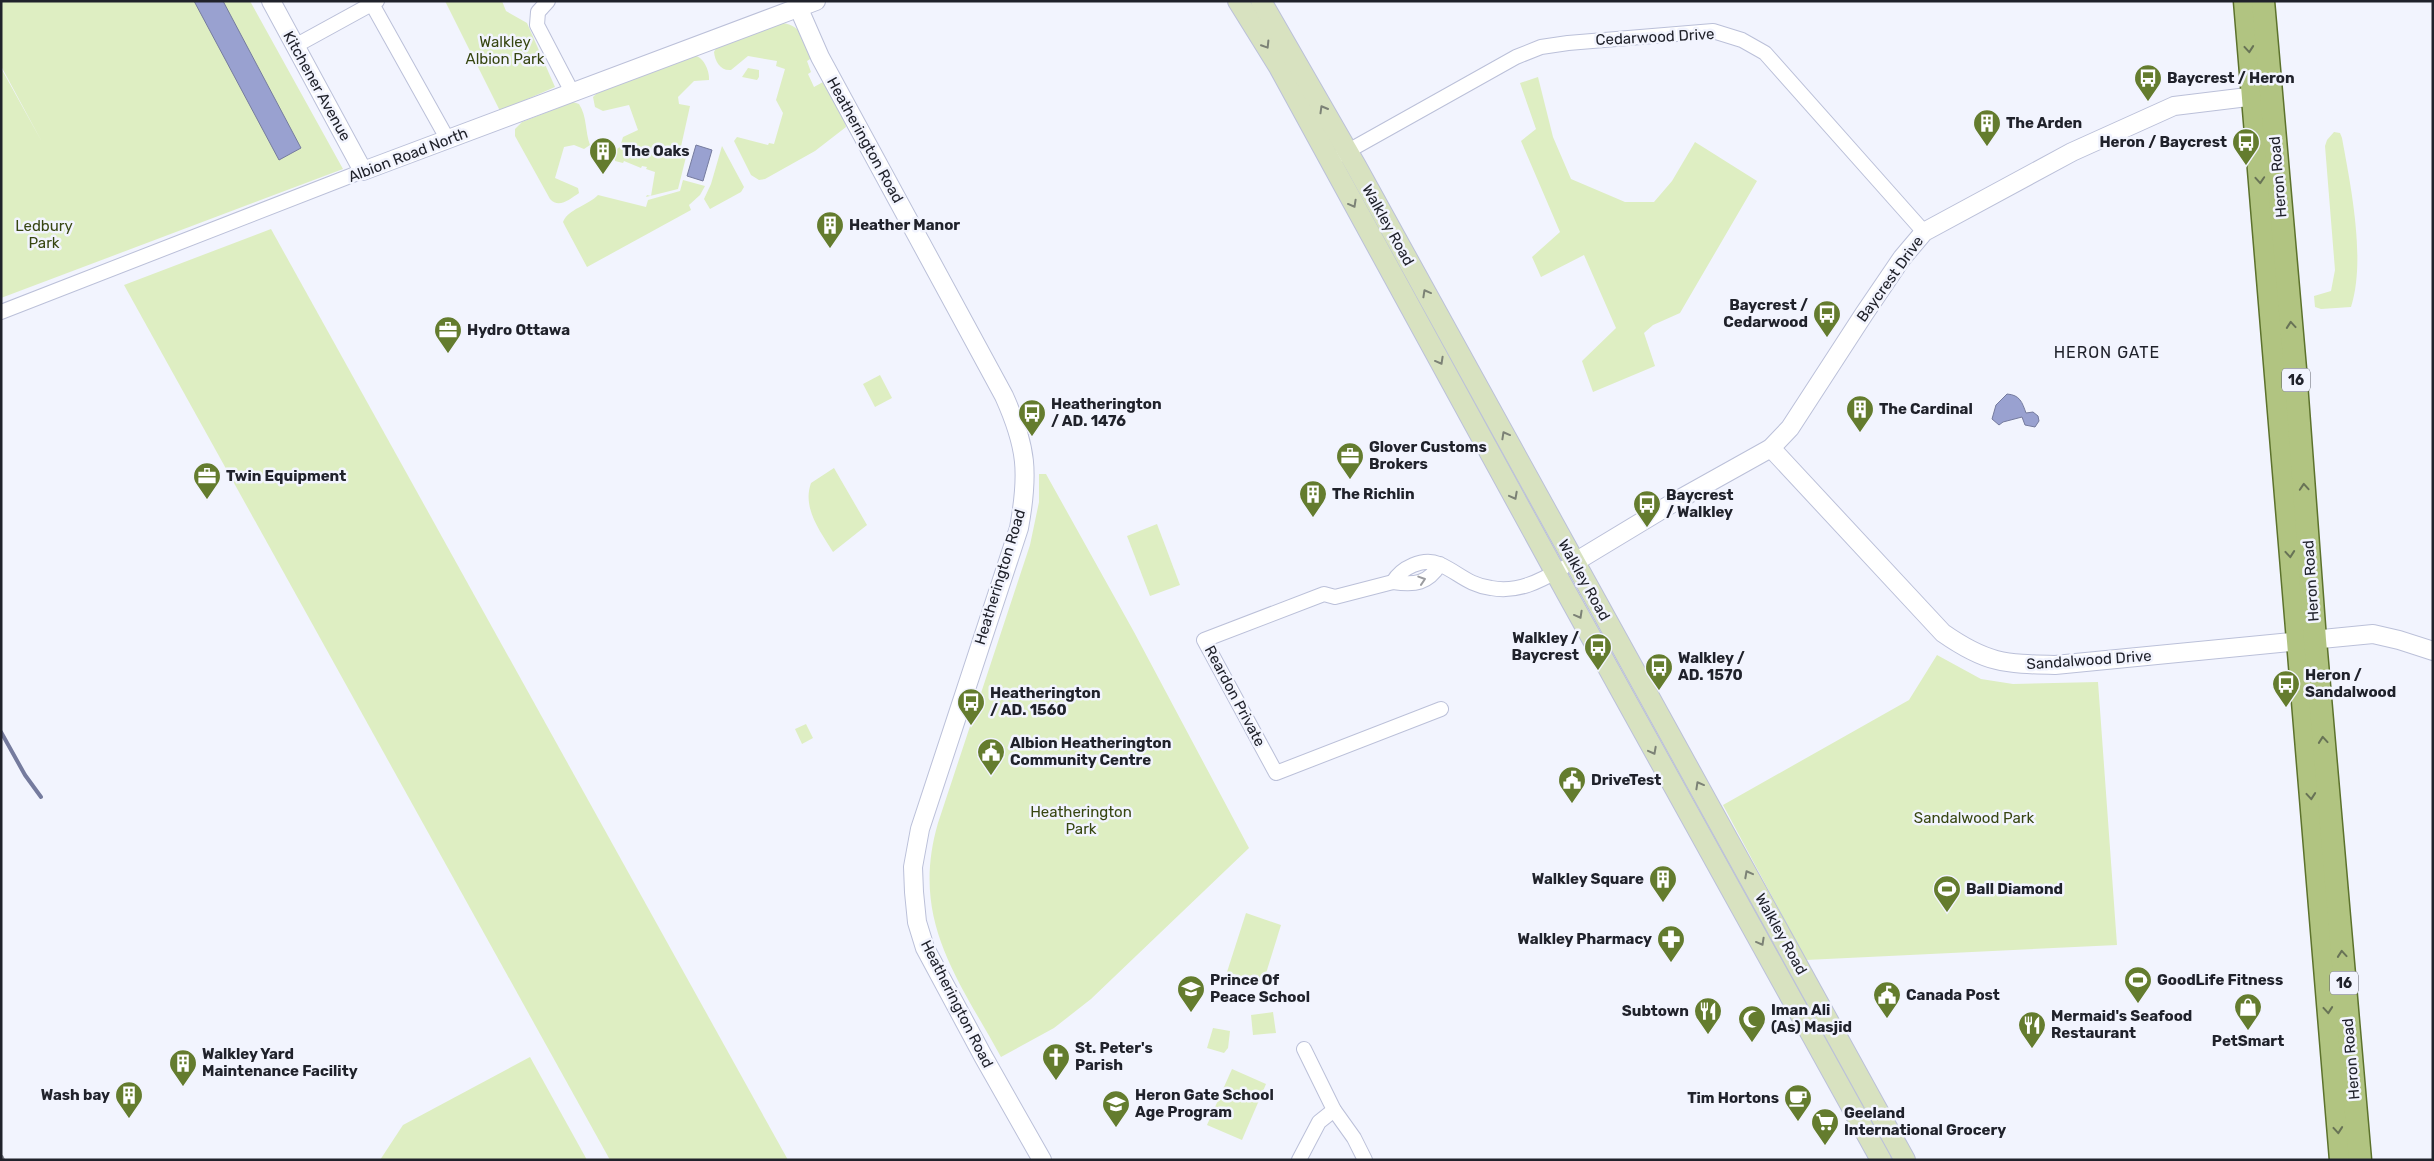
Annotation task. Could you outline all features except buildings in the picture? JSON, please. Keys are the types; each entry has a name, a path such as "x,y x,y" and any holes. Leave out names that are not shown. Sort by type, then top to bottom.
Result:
{"main road":[{"name":"Walkley Road","path":"1238,1 1279,67 1555,573 1881,1160"},
{"name":"Walkley Road","path":"1260,1 1347,151 1905,1160"},
{"name":"Heron Road","path":"2245,1 2261,96 2288,405 2341,1160"},
{"name":"Heron Road","path":"2261,96 2262,1"},
{"name":"Heron Road","path":"2306,642 2360,1160"}],"street":[{"name":"Kitchener Avenue","path":"271,1 363,171"},
{"path":"548,1 538,12 537,25 572,92"},
{"name":"Albion Road North","path":"1,312 363,171 799,9 816,1"},
{"path":"295,46 375,3 448,140"},
{"name":"Heatherington Road","path":"799,9 820,57 1004,396 1020,437 1026,464 1026,483 1018,528 920,829 914,858 914,884 917,922 925,948 1042,1160"},
{"name":"Cedarwood Drive","path":"1330,161 1516,57 1541,47 1568,42 1713,31 1742,40 1765,53 1924,232"},
{"name":"Baycrest Drive","path":"1575,562 1676,501 1771,448 1790,428 1873,300 1902,258 1924,232 2072,152 2174,106 2261,96"},
{"name":"Sandalwood Drive","path":"1771,448 1943,633 1967,650 1990,660 2015,664 2055,665 2373,634 2399,640 2433,652"},
{"name":"Reardon Private","path":"1441,709 1276,773 1204,640 1324,594 1335,597 1393,582 1398,573 1414,565 1427,562 1440,564 1466,581 1491,588 1519,588 1555,573 1575,562"},
{"path":"1304,1049 1334,1110 1354,1138 1366,1160"},
{"path":"1299,1160 1319,1122 1334,1110"}],"green space":[{"name":"Ledbury Park","path":"1,1 250,1 343,169 1,298 1,68 42,142 1,66"},
{"name":"Walkley Albion Park","path":"445,1 502,1 506,11 527,23 555,87 500,111"},
{"path":"783,23 795,27 799,31 812,58 807,61 811,72 808,74 814,87 823,82 845,121 846,127 815,151 765,179 759,180 751,175 734,141 737,137 768,145 769,143 774,144 783,113 776,100 785,69 776,66 777,61 748,56 731,70 727,70 719,65 714,52 716,48"},
{"path":"696,56 699,57 706,66 709,80 694,81 678,97 679,104 690,106 680,151 687,153 678,189 651,196 655,172 646,169 647,167 642,166 641,168 624,161 623,163 615,161 614,151 620,147 623,137 638,130 629,105 603,111 595,107 593,97 597,93"},
{"path":"748,68 759,70 757,80 742,77"},
{"path":"1538,77 1553,137 1571,179 1625,202 1654,202 1672,181 1695,142 1757,181 1680,313 1653,325 1644,333 1655,366 1593,392 1582,361 1616,328 1584,255 1541,277 1532,257 1560,232 1521,141 1536,129 1520,83"},
{"path":"573,102 579,104 582,109 590,145 584,149 574,145 564,147 555,178 578,188 579,193 564,202 557,203 550,199 515,136 515,129 522,122"},
{"path":"2334,132 2340,133 2342,138 2353,201 2356,223 2357,268 2351,307 2321,309 2315,307 2314,296 2331,291 2335,270 2325,146 2327,140"},
{"path":"722,146 744,187 741,192 710,209 704,199 711,184"},
{"path":"683,180 705,186 700,195 689,205 691,210 587,267 563,222 569,214 598,195 646,207 648,200 680,191"},
{"path":"271,229 788,1160 610,1160 124,285"},
{"path":"880,375 892,398 875,407 863,384"},
{"path":"834,468 867,525 833,552 814,519 809,501 809,492 811,483"},
{"name":"Heatherington Park","path":"1039,474 1046,474 1134,632 1249,848 1091,999 1054,1028 1001,1057 954,973 942,946 934,918 930,889 931,857 938,823 1030,545 1039,502"},
{"path":"1157,524 1180,585 1150,596 1127,536"},
{"name":"Sandalwood Park","path":"1937,655 1981,679 2013,684 2098,682 2117,945 1806,960 1723,805 1909,700"},
{"path":"806,724 813,738 802,744 795,729"},
{"path":"1246,913 1281,925 1263,983 1227,972"},
{"path":"1273,1012 1276,1033 1253,1035 1251,1015"},
{"path":"1213,1028 1230,1031 1228,1048 1224,1053 1207,1048"},
{"path":"530,1057 587,1160 380,1160 403,1125"},
{"path":"1232,1069 1266,1084 1242,1140 1207,1125"}],"water":[{"path":"194,1 223,1 301,148 279,160"},
{"path":"696,145 712,150 703,181 687,176"},
{"path":"2007,394 2015,396 2020,400 2026,413 2033,412 2038,416 2039,421 2035,427 2025,425 2022,417 2003,422 1999,425 1992,419 1996,405"}],"waterway":[{"path":"1,732 25,775 41,797"}],"railway":[{"path":"1,1156 3,1160"}],"place":[{"name":"Baycrest / Heron","path":"2148,102"},
{"name":"The Arden","path":"1987,147"},
{"name":"Heron / Baycrest","path":"2246,166"},
{"name":"The Oaks","path":"603,175"},
{"name":"Heather Manor","path":"830,249"},
{"name":"Baycrest / Cedarwood","path":"1827,338"},
{"name":"Hydro Ottawa","path":"448,354"},
{"name":"The Cardinal","path":"1860,433"},
{"name":"Heatherington / AD. 1476","path":"1032,437"},
{"name":"Glover Customs Brokers","path":"1350,480"},
{"name":"Twin Equipment","path":"207,500"},
{"name":"The Richlin","path":"1313,518"},
{"name":"Baycrest / Walkley","path":"1647,528"},
{"name":"Walkley / Baycrest","path":"1598,671"},
{"name":"Walkley / AD. 1570","path":"1659,691"},
{"name":"Heron / Sandalwood","path":"2286,708"},
{"name":"Heatherington / AD. 1560","path":"971,726"},
{"name":"Albion Heatherington Community Centre","path":"991,776"},
{"name":"DriveTest","path":"1572,804"},
{"name":"Walkley Square","path":"1663,903"},
{"name":"Ball Diamond","path":"1947,913"},
{"name":"Walkley Pharmacy","path":"1671,963"},
{"name":"GoodLife Fitness","path":"2138,1004"},
{"name":"Prince Of Peace School","path":"1191,1013"},
{"name":"Canada Post","path":"1887,1019"},
{"name":"PetSmart","path":"2248,1031"},
{"name":"Subtown","path":"1708,1035"},
{"name":"Iman Ali (As) Masjid","path":"1752,1043"},
{"name":"Mermaid's Seafood Restaurant","path":"2032,1049"},
{"name":"St. Peter's Parish","path":"1056,1081"},
{"name":"Walkley Yard Maintenance Facility","path":"183,1087"},
{"name":"Wash bay","path":"129,1119"},
{"name":"Tim Hortons","path":"1798,1122"},
{"name":"Heron Gate School Age Program","path":"1116,1128"},
{"name":"Geeland International Grocery","path":"1825,1146"}],"district":[{"name":"HERON GATE","path":"2107,352"}]}
